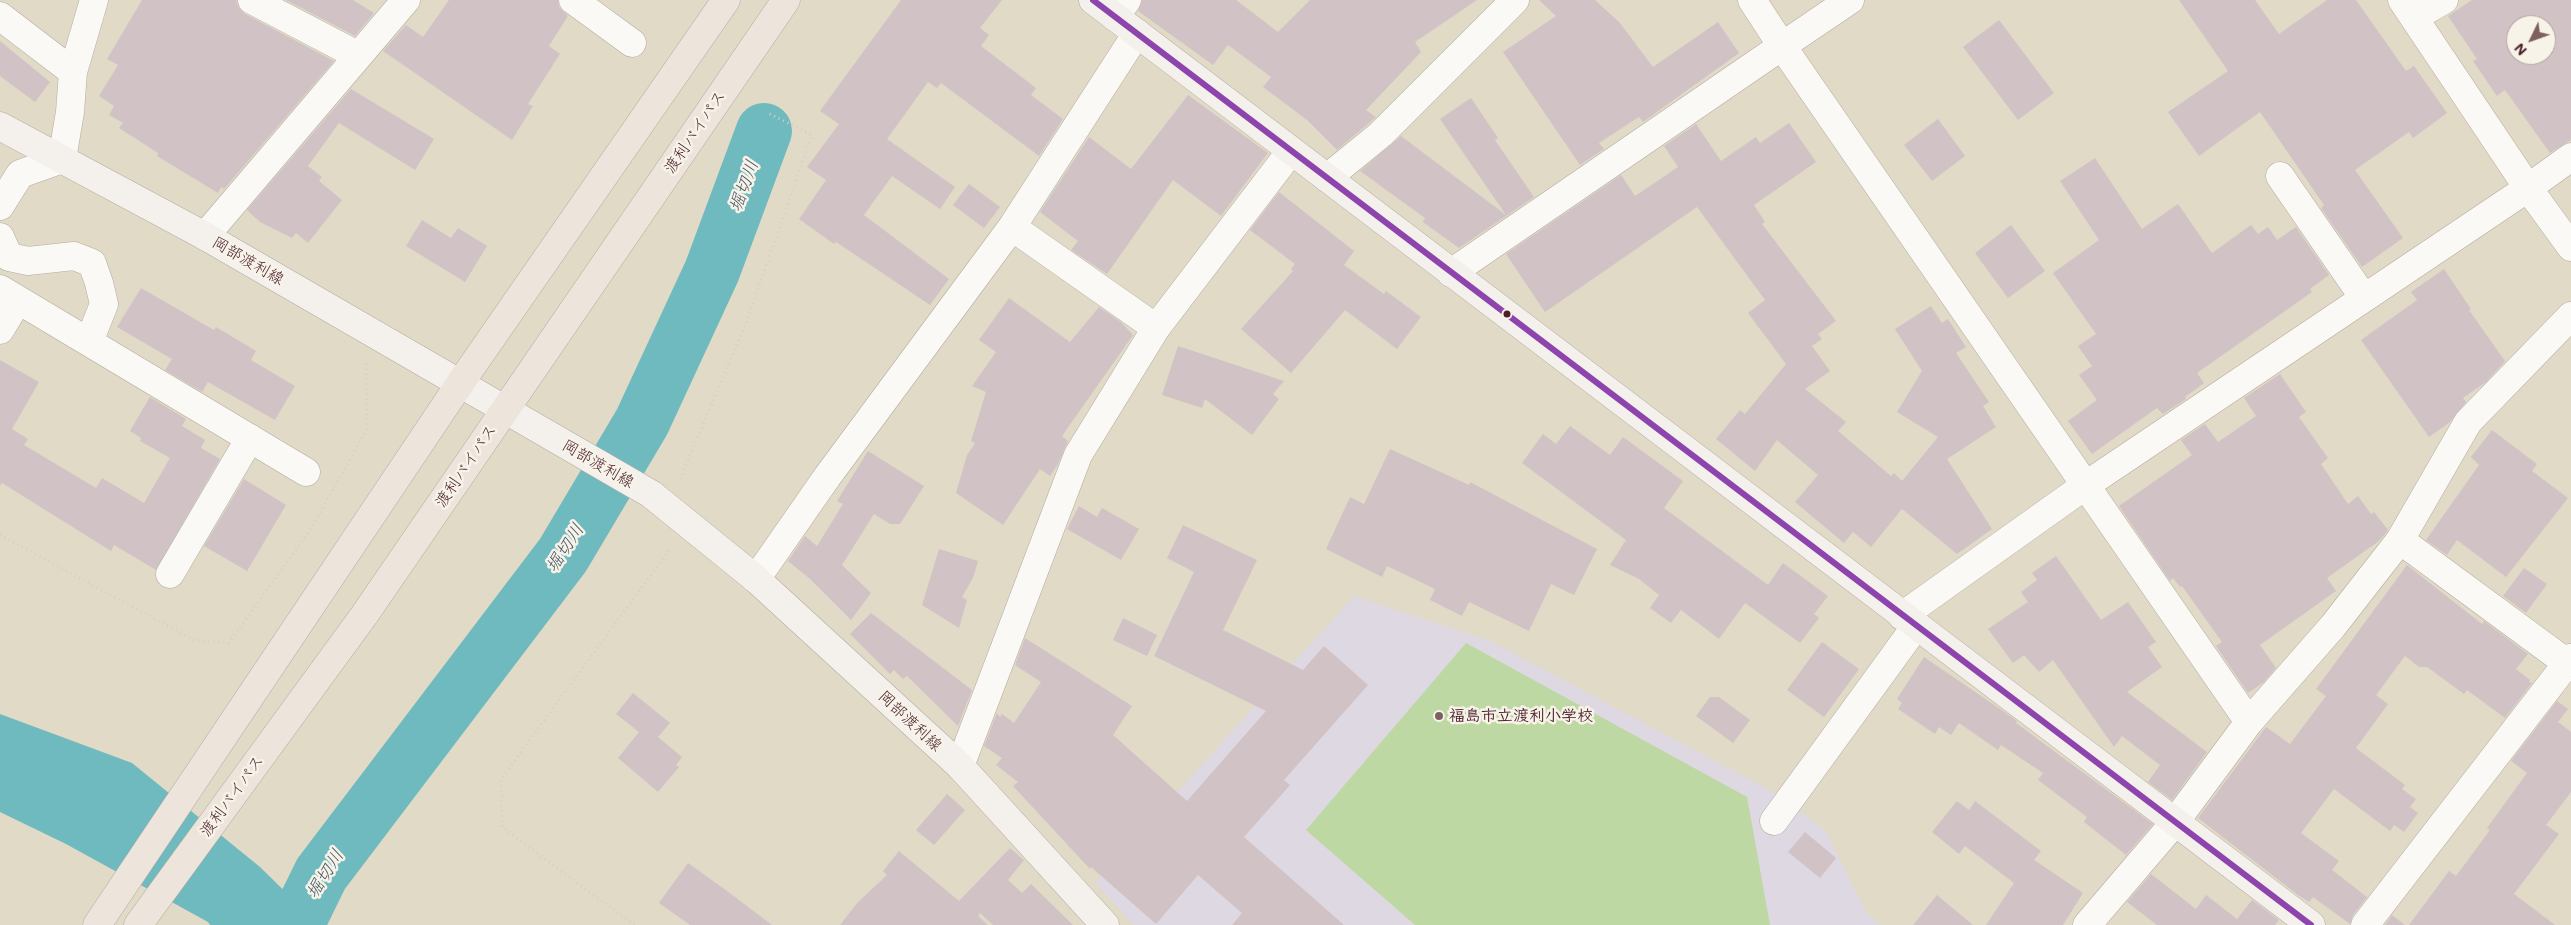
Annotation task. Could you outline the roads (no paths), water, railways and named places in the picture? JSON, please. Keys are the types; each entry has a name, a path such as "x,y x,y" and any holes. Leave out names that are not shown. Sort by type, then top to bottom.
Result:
{"highway":[{"path":"97,925 461,382 726,0"},
{"name":"渡利バイパス","path":"138,925 365,614 786,0"}],"main road":[{"path":"1093,0 1121,9 1137,33 2311,925"},
{"name":"岡部渡利線","path":"0,126 205,236 461,382 659,501 690,524 756,579 960,766 1105,925"}],"street":[{"path":"0,206 20,174 62,160 74,72 94,0"},
{"path":"252,0 357,55"},
{"path":"205,236 357,55 406,0"},
{"path":"574,0 632,43"},
{"path":"1327,178 1381,134 1515,0"},
{"path":"1752,0 2249,722"},
{"path":"1451,272 1850,0"},
{"path":"2444,0 2408,8 2528,188 2571,246"},
{"path":"0,16 74,72"},
{"path":"756,579 827,477 1012,227 1137,33"},
{"path":"960,766 1078,455 1156,328 1291,151"},
{"path":"1774,821 1909,621 2086,485 2528,188 2571,157"},
{"path":"2280,176 2364,298"},
{"path":"1012,227 1156,328"},
{"path":"0,238 9,257 28,261 74,256 92,263 100,283 104,304 89,342"},
{"path":"0,330 9,294 306,472"},
{"path":"2087,925 2176,822 2249,722 2333,626 2400,540 2468,422 2571,316"},
{"path":"170,574 250,438"},
{"path":"2365,925 2568,666 2400,540"}],"water":[{"path":"0,714 132,763 260,867 319,925 210,925 208,922 66,844 0,812"}],"waterway":[{"name":"堀切川","path":"296,925 321,874 563,555 642,422 712,271 764,131"}],"place":[{"name":"福島市立渡利小学校","path":"1439,716"}]}
